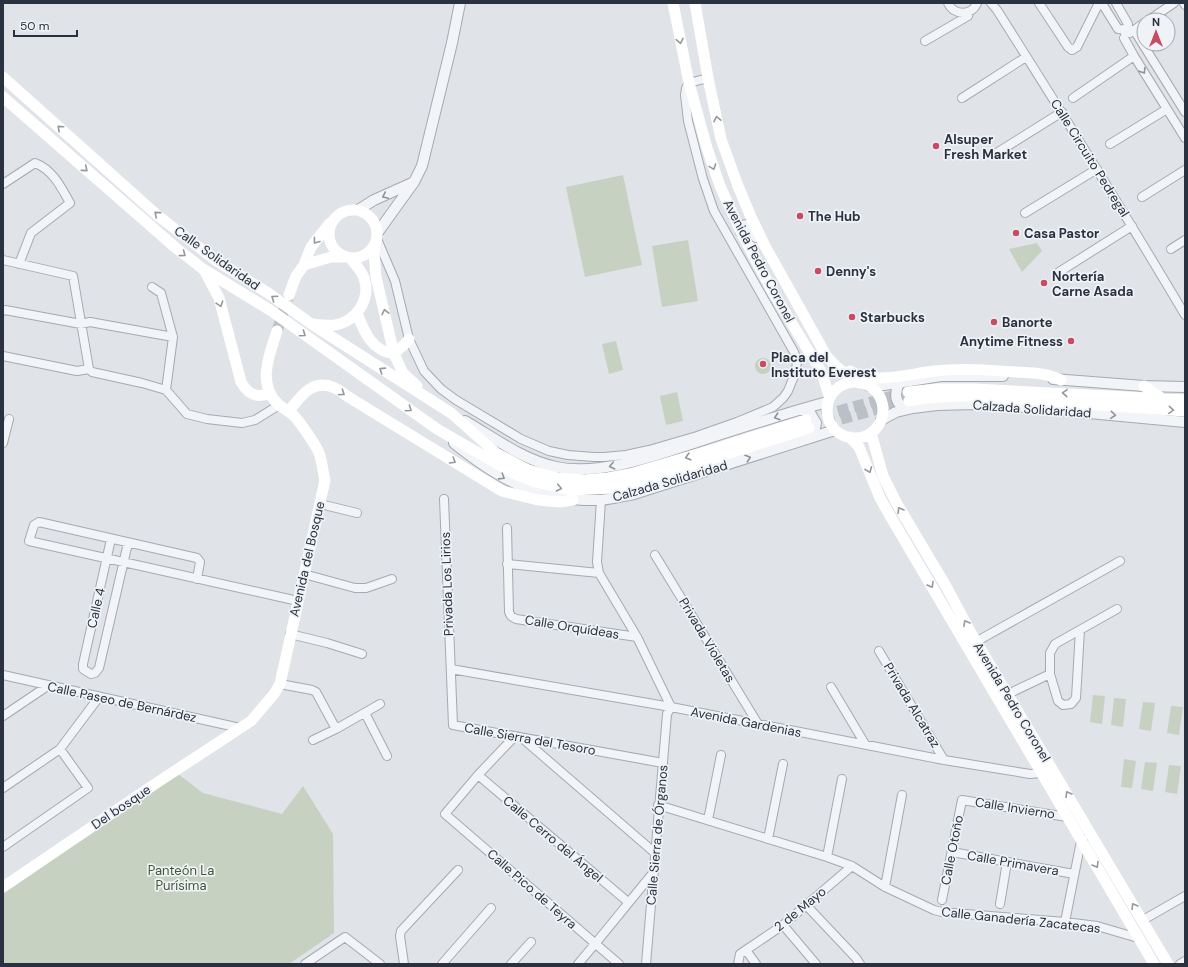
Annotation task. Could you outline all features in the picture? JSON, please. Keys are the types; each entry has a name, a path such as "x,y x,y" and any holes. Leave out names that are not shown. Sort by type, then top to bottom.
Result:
{"main road":[{"name":"Avenida Pedro Coronel","path":"673,3 689,84 712,164 723,193 740,232 774,294 822,373 828,399"},
{"name":"Avenida Pedro Coronel","path":"694,3 721,139 750,217 827,357 845,375 864,385"},
{"name":"Calle Solidaridad","path":"3,77 164,220 218,261 268,293 310,323 451,413"},
{"name":"Calle Solidaridad","path":"3,97 176,248 204,269 270,310 437,429"},
{"path":"289,296 296,276 304,265 311,247 333,220 344,211 351,210 358,210 369,216 374,220 377,239 374,253 376,277 394,354 403,373 436,404"},
{"path":"310,323 323,326 336,325 351,319 364,300 366,288 364,278 358,266 335,250 331,245 329,238 330,225 333,220"},
{"path":"304,265 331,257 357,258 364,256 370,252 377,239"},
{"path":"204,269 219,298 241,382 249,392 254,395 260,396 270,393 266,381 266,369 277,331"},
{"path":"785,281 795,288 831,355 842,365 865,377 880,378 935,371 968,370 1048,374 1061,380"},
{"path":"356,313 362,329 368,339 382,350 394,354"},
{"path":"394,354 409,340"},
{"path":"851,383 864,385 875,391 880,397 883,412 881,420 871,433 861,437 850,437 843,435 835,430 827,415 828,399 835,390 842,386 851,383"},
{"path":"284,408 298,400 306,390 313,387 321,385 335,388 502,491 538,500 560,502 573,500"},
{"path":"1144,386 1160,398"},
{"name":"Calzada Solidaridad","path":"909,401 938,389 975,388 1185,400"},
{"name":"Avenida del Bosque","path":"240,728 251,721 274,694 280,684 325,480 319,453 297,418 284,408 270,393"},
{"name":"Calzada Solidaridad","path":"909,401 927,398 963,396 1185,411"},
{"name":"Calzada Solidaridad","path":"437,429 515,474 548,486 571,490 584,490 613,488 628,484 807,424 630,474 596,479 572,480 528,470 496,453 451,413"},
{"name":"Avenida Pedro Coronel","path":"871,433 883,476 896,502 947,588 972,644 1041,773 1154,964"},
{"name":"Avenida Pedro Coronel","path":"850,437 859,447 886,509 972,644 1008,694 1168,964"},
{"name":"Del bosque","path":"3,887 240,728"}],"street":[{"path":"460,3 452,43 422,166 414,182 377,239 395,282 409,340 424,371 451,397 521,439 549,451 568,455 604,458 649,450 697,436 773,408 788,391 796,371 797,361 794,352 714,211 703,179 688,121 685,95 686,88 689,84 708,78"},
{"path":"948,3 950,8 959,13 969,12"},
{"path":"925,41 968,16 969,12 977,5 977,3"},
{"name":"Calle Circuito Pedregal","path":"991,3 997,10 1062,112 1185,315"},
{"path":"1039,3 1068,48 1072,50 1077,47 1099,3"},
{"path":"1103,3 1118,29 1125,33 1134,56 1185,138"},
{"path":"1116,3 1128,24 1125,33"},
{"path":"1161,12 1174,3"},
{"path":"1125,33 1134,30 1185,112"},
{"path":"1073,98 1134,56"},
{"path":"962,98 1026,57"},
{"path":"1110,144 1166,109"},
{"path":"995,154 1062,112"},
{"path":"3,184 35,163 41,166 59,182 70,203 31,233 19,264"},
{"path":"1025,212 1097,169"},
{"path":"1142,197 1185,170"},
{"path":"358,210 374,200 414,182"},
{"path":"740,232 742,226 746,225 751,227 766,257 774,260"},
{"path":"1059,272 1132,226"},
{"path":"1171,248 1185,240"},
{"path":"3,260 73,276 89,369 92,372 166,390 187,414 208,419 242,423 255,420 284,408"},
{"path":"152,286 162,293 173,337 166,390"},
{"path":"4,311 81,324 90,322 173,337"},
{"path":"3,356 77,371 89,369"},
{"path":"864,385 884,385 904,381 956,375 1185,387"},
{"path":"904,381 898,385 896,395 900,405 904,408 909,401"},
{"path":"451,413 520,454 558,468 578,470 599,469 665,452 828,399"},
{"name":"Calzada Solidaridad","path":"881,420 896,412 909,401 937,405 1025,407 1185,422"},
{"path":"793,411 809,411 814,419 816,428 814,433 804,440"},
{"path":"3,442 9,419"},
{"name":"Calzada Solidaridad","path":"437,429 475,460 507,480 540,494 573,500 602,500 634,494 835,430"},
{"name":"Privada Los Lirios","path":"444,499 451,668"},
{"name":"Calle Orquídeas","path":"602,500 597,562 599,573 637,637 671,708"},
{"path":"320,504 357,513"},
{"path":"198,579 200,562 197,558 39,522 34,525 29,541 107,559 298,601"},
{"name":"Calle Orquídeas","path":"507,528 509,612 511,616 516,619 637,637"},
{"name":"Calle 4","path":"111,539 83,664 83,669 91,674 96,673 99,668 124,562"},
{"path":"124,562 128,543"},
{"name":"Privada Violetas","path":"655,555 758,724"},
{"path":"972,644 1120,561"},
{"path":"507,564 599,573"},
{"path":"304,574 355,588 366,588 392,579"},
{"path":"1080,630 1076,698 1071,704 1063,705 1058,701 1050,674 1050,653 1055,644 1117,609"},
{"path":"290,634 327,643 362,654"},
{"name":"Privada Alcatraz","path":"880,651 944,760"},
{"name":"Avenida Gardenias","path":"451,668 758,724 944,760 1030,774 1041,773"},
{"name":"Calle Sierra del Tesoro","path":"451,668 454,725 663,762"},
{"path":"1008,694 1050,674"},
{"name":"Calle Paseo de Bernárdez","path":"3,676 240,728"},
{"path":"280,684 316,692 336,729"},
{"path":"3,716 49,686"},
{"path":"831,687 865,744"},
{"path":"3,788 60,749 99,696"},
{"path":"313,740 380,704"},
{"name":"Calle Sierra de Órganos","path":"646,964 658,805 667,714 671,708"},
{"path":"365,713 388,756"},
{"path":"478,775 518,737 655,853"},
{"path":"3,847 88,788 60,749"},
{"path":"708,820 721,755"},
{"path":"768,839 783,764"},
{"name":"Calle Pico de Teyra","path":"478,775 445,814 618,964"},
{"name":"Calle Cerro del Ángel","path":"478,775 628,902"},
{"path":"827,857 842,779"},
{"path":"885,887 902,795"},
{"name":"Calle Invierno","path":"962,800 1068,817"},
{"name":"Calle Otoño","path":"942,900 962,800"},
{"name":"Calle Ganadería Zacatecas","path":"658,805 852,866 885,887 934,910 942,912 1097,926 1138,938"},
{"path":"1065,922 1081,841 1089,830"},
{"name":"Calle Primavera","path":"952,852 1074,874"},
{"path":"1000,904 1007,862"},
{"name":"2 de Mayo","path":"746,950 783,925 852,866"},
{"path":"404,964 400,936 401,931 458,870"},
{"path":"578,964 628,902 654,873"},
{"path":"1143,920 1185,896"},
{"path":"806,906 860,964"},
{"path":"442,964 491,908"},
{"name":"2 de Mayo","path":"783,925 816,964"},
{"path":"305,964 346,937 380,964"},
{"path":"511,964 531,942"},
{"path":"738,964 740,954 746,950 756,964"},
{"path":"1180,964 1185,961"}],"green space":[{"path":"623,175 642,265 585,277 566,187"},
{"path":"688,240 698,301 662,307 652,246"},
{"path":"1037,243 1042,251 1022,272 1009,249"},
{"path":"616,341 623,370 609,374 602,344"},
{"path":"763,358 769,360 771,366 769,372 763,374 757,372 755,366 757,360"},
{"path":"677,392 683,421 666,425 660,396"},
{"path":"1093,695 1105,696 1102,724 1090,722"},
{"path":"1114,698 1126,699 1123,727 1111,725"},
{"path":"1143,702 1155,703 1151,731 1139,729"},
{"path":"1171,706 1183,707 1179,735 1167,733"},
{"path":"1124,759 1136,761 1132,788 1121,787"},
{"path":"1145,762 1157,763 1153,791 1141,789"},
{"path":"1169,765 1181,766 1177,794 1165,792"},
{"name":"Panteón La Purísima","path":"178,774 203,793 282,814 303,786 333,834 334,933 289,964 3,964 3,894"}],"tunnel":[{"path":"277,331 288,298"},
{"path":"806,420 908,392"},
{"path":"809,428 907,401"}],"place":[{"name":"Alsuper Fresh Market","path":"936,146"},
{"name":"The Hub","path":"800,216"},
{"name":"Casa Pastor","path":"1016,233"},
{"name":"Denny's","path":"818,271"},
{"name":"Nortería Carne Asada","path":"1044,283"},
{"name":"Starbucks","path":"852,317"},
{"name":"Banorte","path":"994,322"},
{"name":"Anytime Fitness","path":"1071,341"},
{"name":"Placa del Instituto Everest","path":"763,364"}]}
